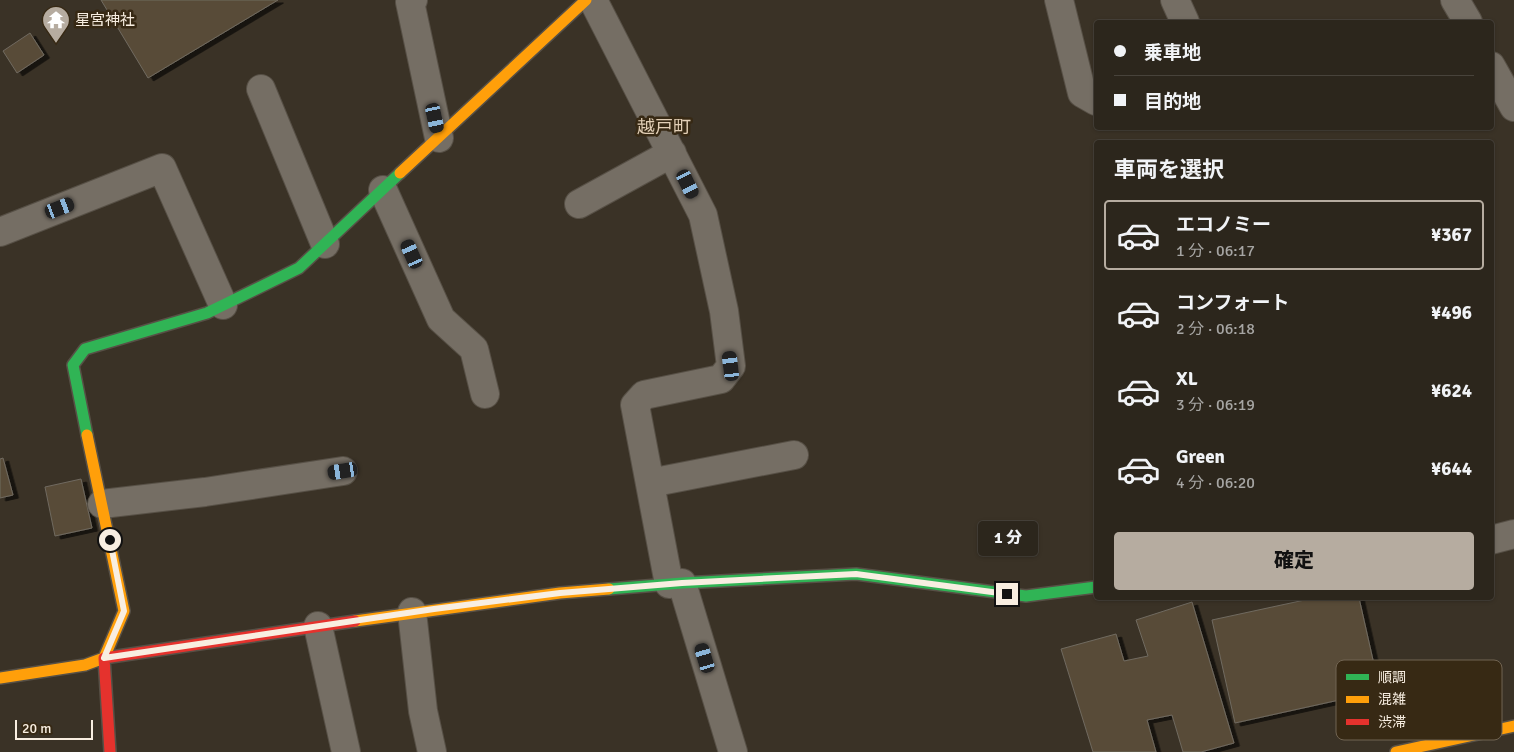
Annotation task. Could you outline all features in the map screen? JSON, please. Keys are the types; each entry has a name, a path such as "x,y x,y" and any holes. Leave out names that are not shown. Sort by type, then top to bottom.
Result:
{"street":[{"path":"413,0 410,2 439,138"},
{"path":"110,752 104,658 124,611 73,365 85,349 207,313 299,268 586,0"},
{"path":"593,0 703,215 724,311 731,366 721,379 644,395 635,405 650,484 675,583 733,752"},
{"path":"1059,0 1082,93 1094,100"},
{"path":"1175,0 1184,20"},
{"path":"1456,0 1467,20"},
{"path":"1494,71 1514,107"},
{"path":"261,89 325,244"},
{"path":"579,204 672,153"},
{"path":"2,226 162,168 223,305"},
{"path":"383,190 441,319 474,349 485,394"},
{"path":"650,484 794,456"},
{"path":"102,504 204,492 343,471"},
{"path":"1494,539 1514,534"},
{"path":"0,678 85,665 104,658 412,612 560,593 675,583 856,574 1026,596 1094,587"},
{"path":"412,612 423,711 432,752"},
{"path":"318,626 346,752"},
{"path":"1396,752 1450,740"}],"building":[{"path":"101,0 278,0 148,78"},
{"name":"星宮神社","path":"30,33 44,55 17,73 3,51"},
{"path":"3,458 13,495 0,498 0,459"},
{"path":"81,479 92,528 55,536 45,487"},
{"path":"1305,600 1359,600 1373,660 1336,660 1336,701 1235,723 1212,620"},
{"path":"1192,602 1234,743 1201,752 1183,752 1172,715 1147,720 1156,752 1093,752 1061,649 1116,634 1124,661 1148,656 1136,620"}],"traffic: fast":[{"path":"87,435 73,365 85,349 207,313 299,268 400,173"},
{"path":"609,589 682,583 856,574 1026,596 1094,587"}],"traffic: slow":[{"path":"400,173 586,0"},
{"path":"0,678 85,665 104,658 124,611 87,435"},
{"path":"355,621 560,593 609,589"},
{"path":"1502,729 1514,726"},
{"path":"1396,752 1450,740"}],"traffic: jam":[{"path":"110,752 104,658 355,621"}],"place":[{"name":"星宮神社","path":"56,44"}],"district":[{"name":"越戸町","path":"664,127"}],"route":[{"path":"110,540 124,611 104,658 434,609 560,593 682,583 856,574 1007,594"}]}
